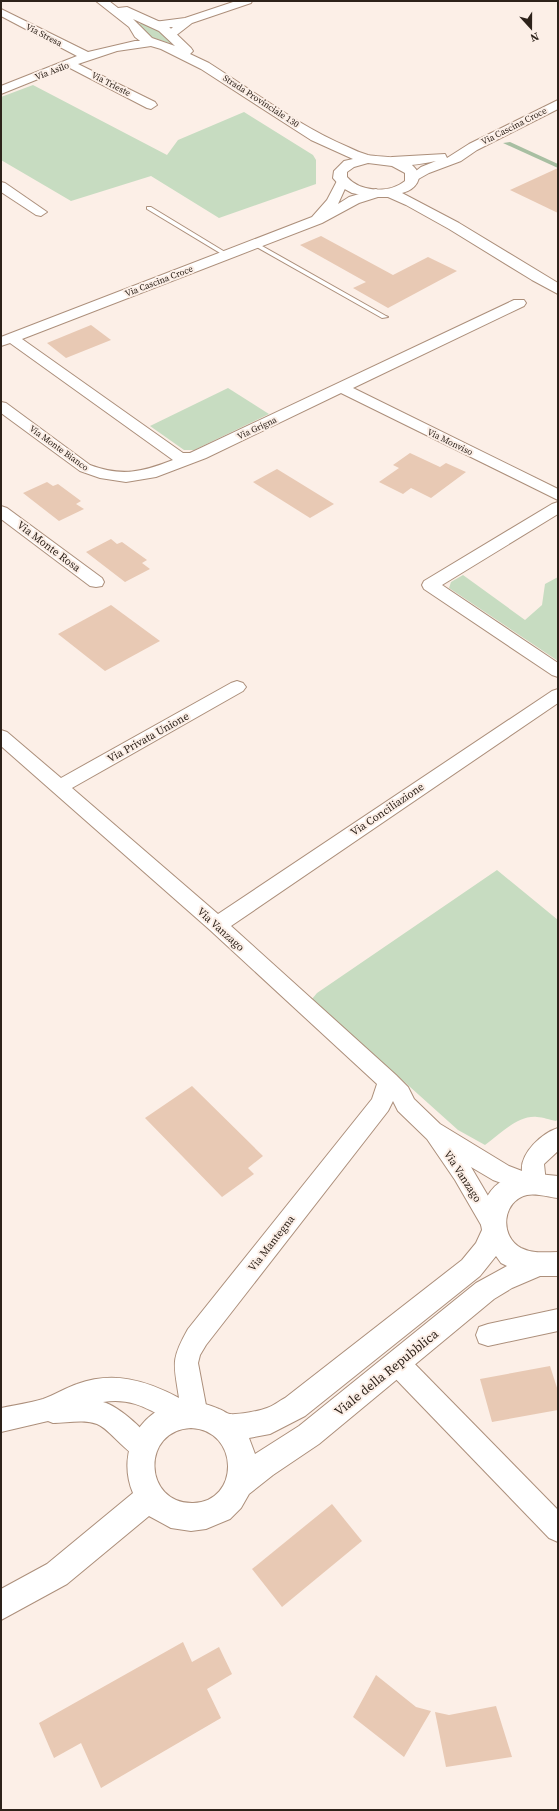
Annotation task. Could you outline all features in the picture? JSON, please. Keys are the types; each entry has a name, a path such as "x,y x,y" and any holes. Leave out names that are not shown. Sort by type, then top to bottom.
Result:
{"street":[{"name":"Strada Provinciale 130","path":"102,1 133,25 138,34 154,43 173,50 205,66 316,137 343,150 367,159 392,161 408,168 412,173 411,181 417,196 446,221 518,267 558,289"},
{"name":"Strada Provinciale 130","path":"106,1 163,28 205,66"},
{"path":"154,24 173,24 188,21 247,1"},
{"name":"Via Stresa","path":"1,12 88,57"},
{"path":"170,35 188,21"},
{"name":"Via Asilo","path":"103,52 138,34"},
{"name":"Via Asilo","path":"1,90 103,52 134,44 154,43"},
{"name":"Via Trieste","path":"70,64 151,105"},
{"name":"Via Cascina Croce","path":"411,181 425,170 457,158 470,149 558,104"},
{"name":"Strada Provinciale 130","path":"316,137 345,166 367,159"},
{"name":"Via Cascina Croce","path":"392,161 436,158 470,149"},
{"path":"342,182 339,176 340,171 345,166"},
{"name":"Strada Provinciale 130","path":"342,182 355,190 383,193 398,190 411,181"},
{"name":"Via Cascina Croce","path":"317,220 333,201 342,182"},
{"path":"1,186 41,212"},
{"name":"Strada Provinciale 130","path":"383,193 446,221"},
{"name":"Via Cascina Croce","path":"10,339 317,220 354,200 383,193"},
{"name":"Via Grigna","path":"190,458 201,455 519,303"},
{"path":"1,325 10,339 179,456 190,458"},
{"name":"Via Monviso","path":"342,388 558,495"},
{"name":"Via Monte Bianco","path":"1,406 85,468 93,472 131,478 190,458"},
{"path":"558,507 430,585 558,670"},
{"name":"Via Monte Rosa","path":"1,511 96,582"},
{"name":"Via Privata Unione","path":"59,787 237,687"},
{"name":"Via Conciliazione","path":"217,925 393,804 558,695"},
{"name":"Via Vanzago","path":"6,748 59,787 217,925 388,1081 400,1093 406,1105 432,1130 463,1174 493,1228"},
{"name":"Via Mantegna","path":"191,1416 186,1363 188,1353 197,1337 380,1104 387,1090 388,1081"},
{"path":"380,1104 393,1102 406,1105"},
{"name":"Via Vanzago","path":"432,1130 501,1173 541,1184"},
{"path":"227,1428 270,1421 296,1407 471,1268 485,1251 493,1228 492,1214 497,1202 505,1193 516,1186 541,1184 533,1165 534,1160 558,1137"},
{"path":"493,1228 505,1250 519,1260 546,1265"},
{"name":"Viale della Repubblica","path":"240,1484 263,1465 309,1434 485,1292 503,1280 546,1265"},
{"path":"488,1335 558,1320"},
{"path":"397,1363 558,1529"},
{"path":"43,1411 79,1395 111,1388 132,1390 162,1400 191,1416"},
{"path":"1,1420 43,1411 87,1410 105,1414 143,1448"},
{"path":"191,1416 212,1419 227,1428 237,1440 243,1454 244,1469 240,1484 230,1499 216,1511 198,1516 180,1516 163,1510 149,1498 141,1482 139,1465 143,1448 150,1436 160,1426 173,1419 191,1416"},
{"path":"1,1604 58,1574 149,1498"}],"lane":[{"path":"149,208 227,255"},
{"path":"254,244 384,317"}],"green space":[{"path":"142,23 159,31 172,44 148,36 139,24"},
{"path":"33,85 167,155 178,140 244,112 313,155 316,160 316,184 219,218 151,176 71,201 1,160 1,97"},
{"path":"510,142 558,164 558,168 503,143"},
{"path":"228,388 269,414 194,450 184,450 150,426"},
{"path":"463,575 525,620 542,605 545,584 558,577 558,661 449,588 451,582"},
{"path":"497,870 558,920 558,1119 556,1121 539,1117 530,1117 523,1119 510,1126 485,1145 458,1130 312,999 317,993"}],"building":[{"path":"558,168 558,213 510,190"},
{"path":"321,236 393,275 428,257 457,271 388,308 353,288 366,282 300,245"},
{"path":"91,325 111,340 66,358 47,343"},
{"path":"410,453 440,467 446,463 466,472 431,498 411,488 403,494 379,482 399,468 393,465"},
{"path":"277,469 334,504 310,518 253,482"},
{"path":"47,482 53,486 58,484 81,501 76,504 84,509 59,521 23,493"},
{"path":"111,539 117,544 122,542 147,560 142,563 150,569 125,582 86,552"},
{"path":"111,605 160,641 105,671 58,634"},
{"path":"192,1086 263,1156 248,1168 254,1174 222,1197 145,1118"},
{"path":"550,1366 558,1391 558,1410 492,1422 480,1379"},
{"path":"332,1504 362,1541 282,1607 252,1569"},
{"path":"183,1642 192,1662 219,1647 232,1674 207,1689 221,1718 101,1788 81,1743 54,1758 39,1723"},
{"path":"376,1675 416,1707 431,1711 404,1757 353,1717"},
{"path":"496,1706 512,1757 446,1767 435,1712 449,1715"}]}
